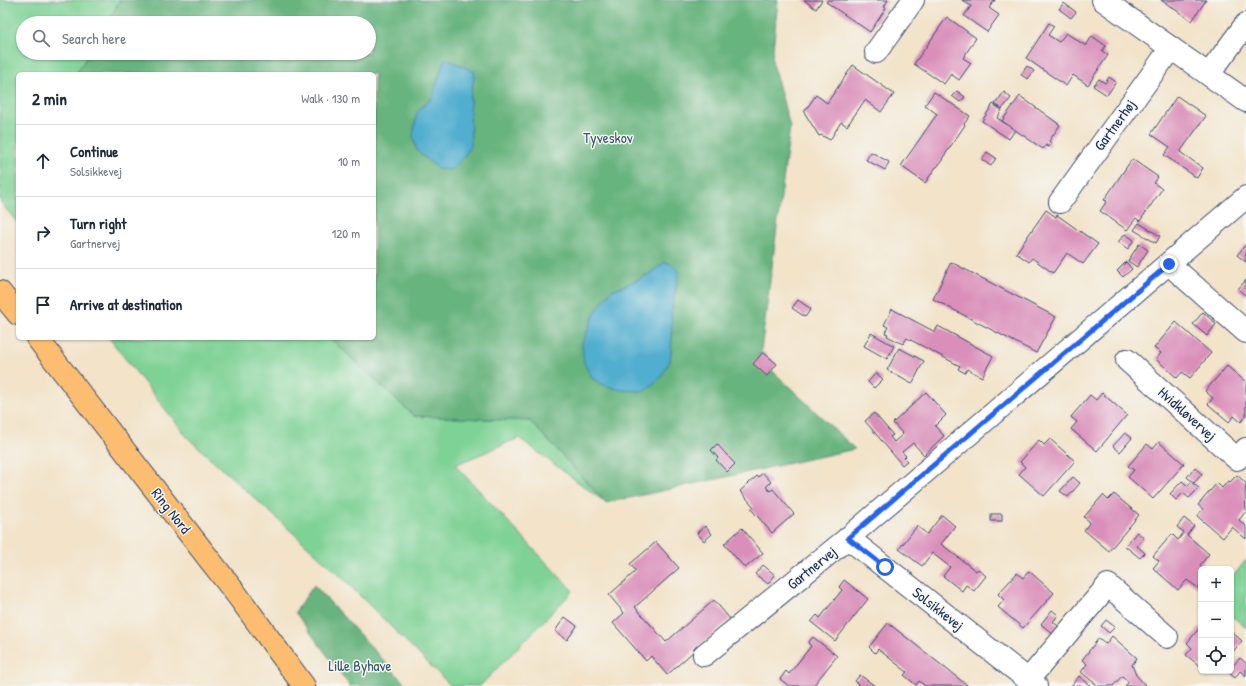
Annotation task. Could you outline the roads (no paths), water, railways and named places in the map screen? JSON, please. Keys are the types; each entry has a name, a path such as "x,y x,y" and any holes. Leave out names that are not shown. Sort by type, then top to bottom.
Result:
{"main road":[{"path":"0,292 16,312"},
{"name":"Ring Nord","path":"39,340 237,596 304,686"}],"street":[{"path":"876,52 913,0"},
{"path":"1103,0 1246,101"},
{"path":"1209,74 1246,24"},
{"name":"Gartnerhøj","path":"1060,202 1171,48"},
{"name":"Gartnervej","path":"704,655 848,538 1246,197"},
{"path":"1169,264 1246,332"},
{"name":"Hvidkløvervej","path":"1127,360 1237,459 1246,449"},
{"name":"Solsikkevej","path":"848,538 1032,683 1108,585 1168,637"}],"water":[{"path":"445,58 475,72 470,97 471,144 464,157 451,170 439,169 417,151 413,136 417,112 432,98"},
{"path":"665,262 671,264 679,272 671,313 672,337 670,361 661,377 645,391 621,390 604,385 592,378 584,363 582,344 595,313 610,291 640,279"}],"park label":[{"name":"Tyveskov","path":"608,138"},
{"name":"Lille Byhave","path":"360,666"}]}
